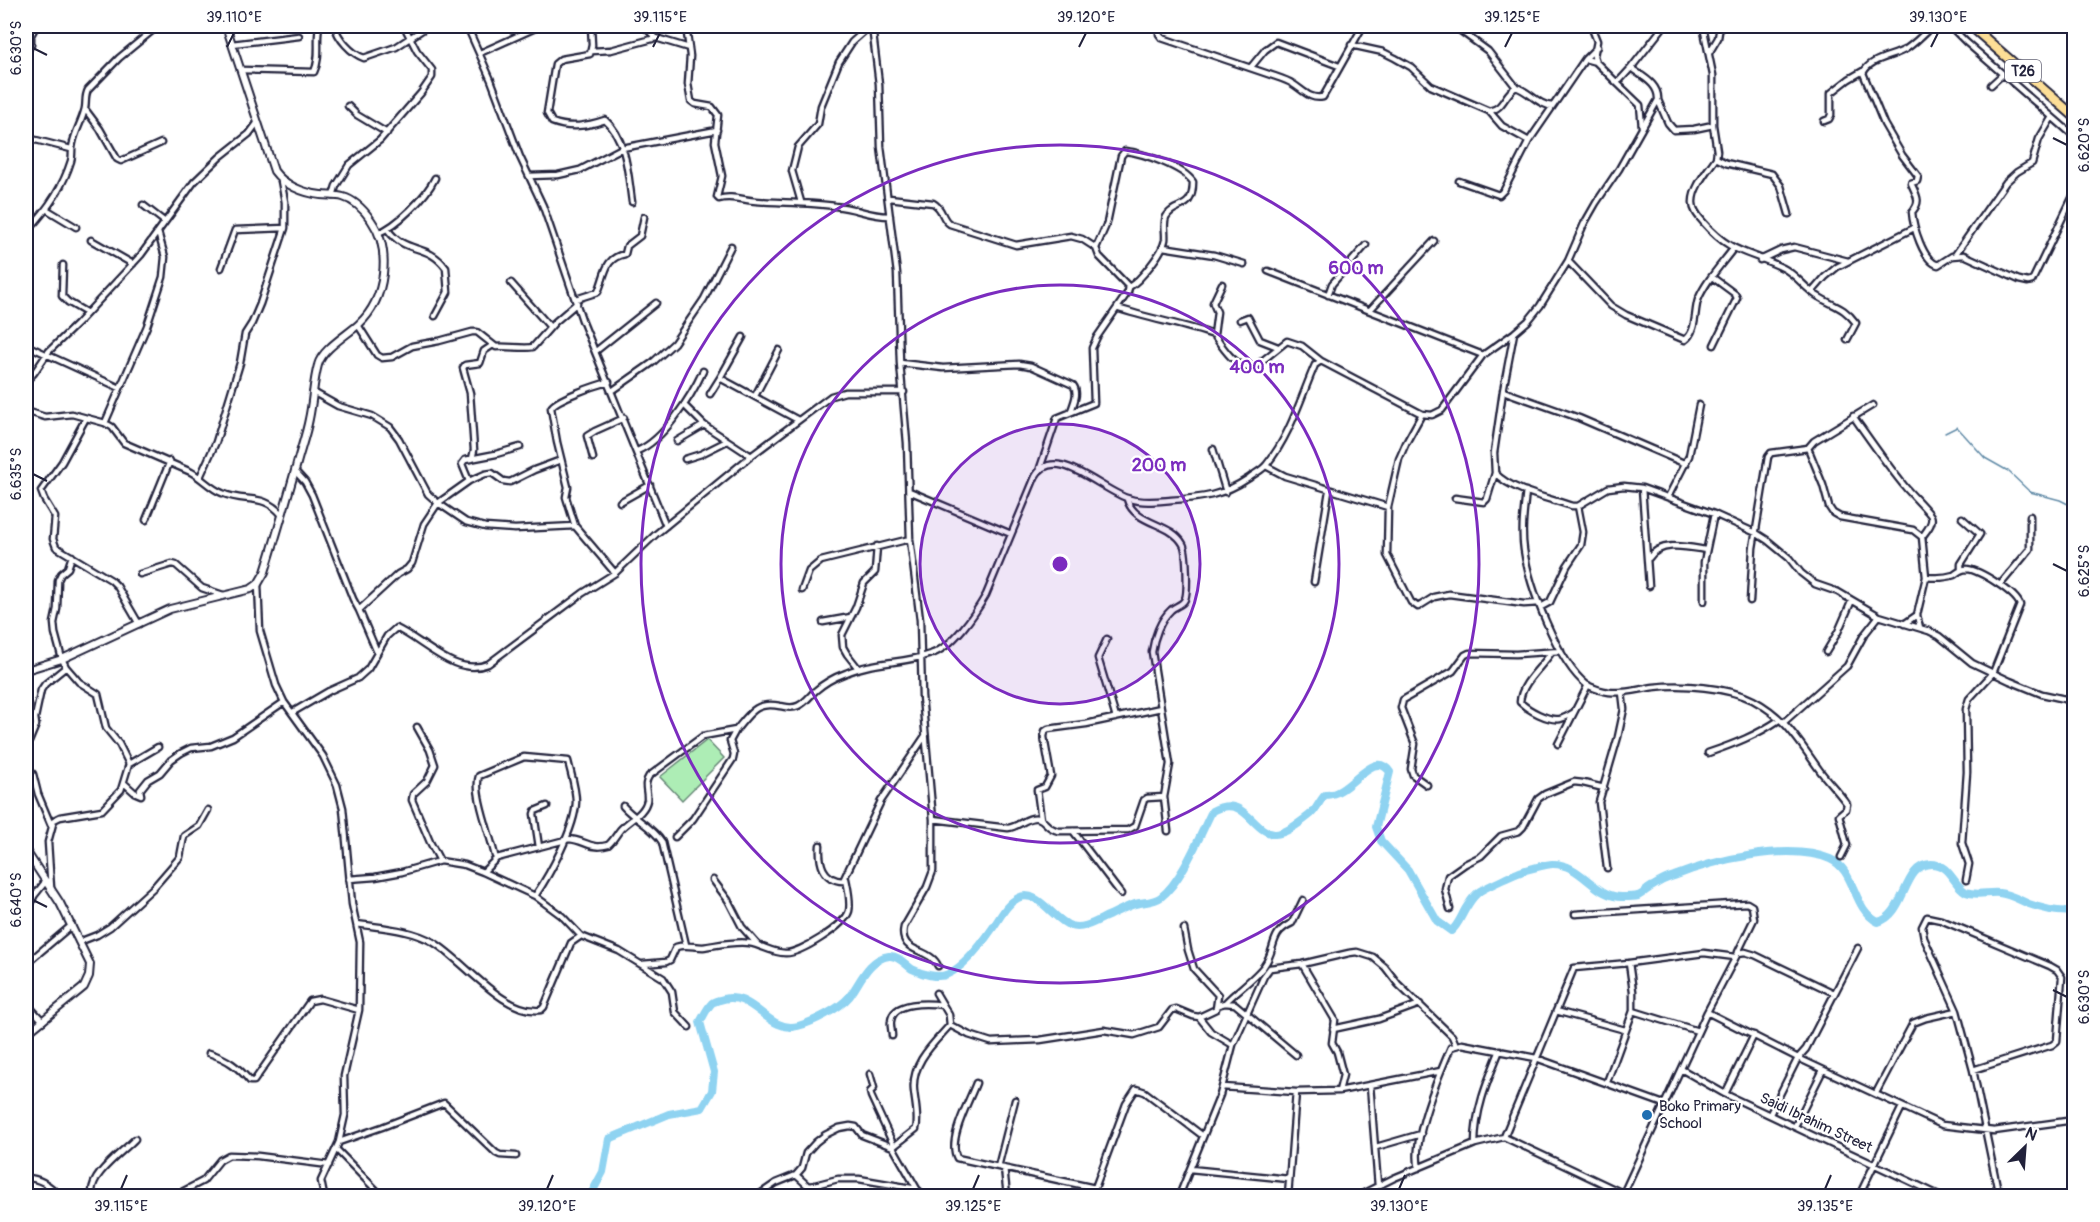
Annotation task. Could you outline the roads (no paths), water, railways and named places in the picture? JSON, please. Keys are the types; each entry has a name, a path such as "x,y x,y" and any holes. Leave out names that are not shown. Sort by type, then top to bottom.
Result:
{"highway":[{"name":"T26","path":"1973,26 2074,116"}],"street":[{"path":"26,51 31,45 31,35 36,26"},
{"path":"26,228 29,229 46,209 56,194 70,163 71,149 85,109 88,90 119,58 158,26"},
{"path":"200,477 214,449 240,363 245,334 260,304 285,228 285,201 281,181 268,157 226,26"},
{"path":"241,70 314,72 317,64 319,26"},
{"path":"335,26 335,30 343,40 362,58 396,46 428,26"},
{"path":"333,196 339,180 349,165 375,146 422,93 432,77 432,70 420,57 404,26"},
{"path":"467,26 520,157 543,206 576,301 666,526"},
{"path":"480,54 540,26"},
{"path":"591,26 592,51"},
{"path":"644,26 656,38 689,48"},
{"path":"686,26 690,99 695,104 716,109 718,115 715,142 722,176 717,197 719,199 726,196 744,200 801,202 850,208 871,215 890,216"},
{"path":"871,26 879,84 881,147 897,273 910,539 920,620 925,735 933,819 933,871 927,888 903,927 902,933 914,950 933,957 938,966"},
{"path":"801,202 792,171 798,147 818,124 820,110 838,62 852,42 871,26"},
{"path":"1159,26 1159,34 1162,38 1291,83 1317,99 1323,97 1363,26"},
{"path":"1592,26 1597,47 1594,56 1596,62 1640,105 1642,127"},
{"path":"1616,82 1631,68 1664,26"},
{"path":"1703,26 1713,75 1713,125 1717,151 1716,158 1695,194 1694,207 1721,241 1733,249 1785,269 1817,296 1841,307 1856,323 1847,340"},
{"path":"1709,53 1718,38 1719,26"},
{"path":"1824,121 1831,115 1831,93 1871,64 1906,49 1932,26"},
{"path":"1950,26 2074,136"},
{"path":"1458,29 1488,51 1516,87 1531,94 1543,104 1553,106"},
{"path":"232,44 299,36"},
{"path":"632,202 622,148 612,127 604,120 575,127 554,124 549,118 549,92 555,64 561,59 585,56 592,51 604,51 656,38"},
{"path":"1251,68 1265,50 1275,42 1339,66"},
{"path":"1351,45 1383,52 1395,58 1411,67 1431,86 1489,111 1502,126 1529,141"},
{"path":"1459,181 1499,195 1504,190 1529,141 1585,59 1597,47"},
{"path":"1585,59 1596,62"},
{"path":"1631,68 1655,87 1668,123 1674,130 1713,125"},
{"path":"1863,71 1884,124 1902,155 1918,176 1917,181 1911,183 1919,200 1912,212 1914,228 1925,253 1935,265 1955,255 1964,255 2024,281 2032,281 2074,192"},
{"path":"1991,85 2003,74"},
{"path":"1489,111 1500,108 1509,92 1516,87"},
{"path":"1117,308 1214,335 1225,351 1242,366 1248,368 1257,365 1287,340 1296,342 1321,361 1422,414 1432,415 1442,410 1483,355 1528,321 1540,306 1568,261 1584,224 1619,169 1658,100"},
{"path":"348,106 357,115 387,133"},
{"path":"85,109 100,129 117,159 121,161 161,143"},
{"path":"1955,255 2007,182 2017,172 2032,163 2039,139 2052,117"},
{"path":"26,381 46,356 133,264 201,175 249,134 258,122"},
{"path":"529,176 558,175 580,170 622,148 717,130"},
{"path":"26,141 36,140 71,149"},
{"path":"675,837 693,819 733,759 734,754 730,741 736,730 761,705 770,704 788,708 798,706 822,685 858,668 934,653 947,645 976,612 990,586 1040,468 1056,418 1094,403 1092,348 1129,287 1147,270 1163,247 1166,218 1187,204 1193,183 1184,173 1150,158 1125,151 1121,156 1107,223 1096,248"},
{"path":"1716,158 1726,163 1772,174 1781,186 1789,214"},
{"path":"378,233 388,230 423,195 435,178"},
{"path":"26,670 62,660 170,609 251,589 258,584 265,572 309,419 318,362 334,344 358,325 373,307 381,285 383,264 378,233 368,216 353,202 342,196 304,192 281,181"},
{"path":"2052,232 2074,192"},
{"path":"889,198 933,202 939,206 945,221 950,224 1011,244 1071,236 1082,239 1096,248 1099,256 1129,287"},
{"path":"143,205 165,222"},
{"path":"46,209 76,227"},
{"path":"472,459 474,450 470,393 463,368 465,365 480,363 484,351 493,345 531,349 576,301 598,292 610,261 618,255 626,254 627,246 640,236 644,217"},
{"path":"221,268 235,230 285,228"},
{"path":"1812,292 1825,277 1848,261 1914,228"},
{"path":"388,230 399,243 430,253 446,268 448,292 435,316"},
{"path":"105,423 147,326 164,277 164,249 158,232"},
{"path":"91,240 133,264"},
{"path":"1370,310 1434,241"},
{"path":"1328,295 1332,284 1366,245"},
{"path":"612,391 652,363 674,343 704,299 730,246"},
{"path":"1163,247 1214,255 1244,264"},
{"path":"1760,260 1794,247 1848,261"},
{"path":"1568,261 1611,306 1626,315 1685,340 1690,334 1697,314 1698,301 1733,249"},
{"path":"63,265 62,296 87,313"},
{"path":"1268,271 1483,355"},
{"path":"1712,277 1737,298 1714,345"},
{"path":"512,283 550,327"},
{"path":"1214,335 1217,312 1213,303 1222,284"},
{"path":"596,351 656,303"},
{"path":"1240,320 1248,317 1260,340 1278,347"},
{"path":"358,325 377,355 382,358 392,357 412,346 477,332 493,345"},
{"path":"1455,498 1484,502 1487,499 1495,473 1494,453 1514,333"},
{"path":"710,394 743,337"},
{"path":"26,345 120,388"},
{"path":"755,396 779,350"},
{"path":"1040,468 1053,464 1070,467 1127,499 1175,500 1226,492 1266,466 1288,426 1315,365 1321,361"},
{"path":"900,363 943,368 1008,364 1031,366 1073,385 1076,389 1076,397 1071,411"},
{"path":"637,451 650,443 684,405 703,371"},
{"path":"720,378 798,420"},
{"path":"609,382 581,391 552,405 568,487 566,497 575,526 615,573"},
{"path":"1503,391 1579,418 1686,464"},
{"path":"313,392 338,406 372,416 390,427 399,439 428,494 466,522 476,526 515,530 575,526"},
{"path":"292,712 358,678 368,669 387,636 396,628 464,666 484,665 505,653 583,593 615,573 666,526 751,456 837,393 904,392"},
{"path":"684,405 705,425 751,456"},
{"path":"1668,497 1686,464 1699,405"},
{"path":"1750,601 1755,533 1769,455 1808,448 1814,441 1873,405"},
{"path":"26,411 45,417 72,414 105,423 112,427 124,442 200,477 210,487 221,493 270,502 282,515"},
{"path":"1422,414 1402,451 1388,507 1387,555 1414,605 1418,607 1434,597 1449,594 1524,604 1540,605 1550,602 1581,545 1582,532 1578,506"},
{"path":"1852,416 1894,474 1920,506 1931,515 1932,520 1922,537 1926,577 1917,615 1920,628"},
{"path":"86,418 62,462 41,491 55,518 54,543 56,547 100,572 117,586 139,624"},
{"path":"593,458 587,436 624,418"},
{"path":"677,441 705,425"},
{"path":"685,459 727,441"},
{"path":"469,482 462,464 465,460 520,447"},
{"path":"1808,448 1823,485 1828,507 1833,513 1849,519 1913,530 1922,537"},
{"path":"1213,449 1226,492"},
{"path":"359,610 398,574 407,569 416,554 424,524 438,503 469,482 489,473 495,474 507,483 561,460"},
{"path":"146,520 170,462"},
{"path":"1266,466 1285,476 1329,491 1388,507"},
{"path":"295,471 312,495 353,599 377,652"},
{"path":"1495,473 1500,478 1526,491 1578,506 1612,486 1642,488 1714,514 1755,533 1789,558 1808,579 1879,616 1939,636 1962,656 1993,673 2042,694 2074,701"},
{"path":"620,502 650,485"},
{"path":"1642,488 1650,586"},
{"path":"909,491 1011,534"},
{"path":"1314,582 1329,491"},
{"path":"1526,491 1522,523 1526,564 1540,605 1570,666 1588,685 1610,692 1672,685 1742,696 1754,701 1782,721 1799,739 1818,768 1847,804 1846,809 1839,815 1847,845 1841,856"},
{"path":"1127,499 1134,512 1178,537 1187,553 1186,597 1182,604 1167,614 1153,643 1153,666 1170,764 1164,797 1168,831"},
{"path":"1704,602 1706,550 1714,514"},
{"path":"2000,585 2030,549 2030,516"},
{"path":"1961,570 1961,564 1980,534 1962,518"},
{"path":"802,590 805,578 821,561 910,539"},
{"path":"858,668 846,654 842,639 864,583 875,572 877,546"},
{"path":"1649,558 1653,551 1664,547 1706,550"},
{"path":"51,889 47,852 51,825 54,820 60,816 102,810 117,796 124,783 129,765 125,753 106,728 98,694 79,682 62,660 54,629 57,609 56,593 58,578 68,568 72,556"},
{"path":"140,574 176,565 202,588 225,596"},
{"path":"1926,577 1946,577 1961,570 1974,571 2000,585 2018,601 2019,609 1993,673 1969,699 1966,710 1968,745 1962,843 1969,864 1966,880"},
{"path":"258,584 260,631 276,685 284,702 323,756 337,784 346,826 349,879 360,942 359,1010 344,1072 345,1115 339,1142 321,1181 324,1197"},
{"path":"1826,652 1852,600"},
{"path":"1904,624 1917,615"},
{"path":"1708,753 1743,741 1782,721 1847,666 1864,635 1879,616"},
{"path":"823,621 850,617"},
{"path":"1107,639 1098,658 1116,718"},
{"path":"1427,785 1413,775 1411,769 1415,744 1401,708 1403,700 1453,671 1469,653 1561,651"},
{"path":"1551,653 1523,690 1520,702 1554,719 1574,713"},
{"path":"26,749 36,725 41,690 66,667"},
{"path":"1558,744 1588,685"},
{"path":"1607,868 1599,802 1624,709 1622,692"},
{"path":"124,783 141,795 140,790 148,780 160,773 181,753 191,748 205,748 233,737 284,702"},
{"path":"1161,708 1048,729 1045,731 1044,738 1051,776 1046,787 1037,790 1041,819 1053,830 1132,829 1144,800 1164,797"},
{"path":"417,728 430,750 435,765 427,781 412,794 412,800 440,861"},
{"path":"483,872 498,858 564,840 575,840 591,847 608,845 645,805 647,800 645,783 649,776 703,736 736,730"},
{"path":"643,964 666,962 670,960 676,947 686,945 701,947 746,943 776,952 793,952 836,928 849,911 846,879 867,828 881,801 925,735"},
{"path":"129,765 158,747"},
{"path":"498,858 495,856 480,802 477,778 480,774 524,757 568,761 576,804 574,816 543,885 535,896"},
{"path":"26,766 33,774 38,794 51,825"},
{"path":"1450,909 1445,889 1448,876 1486,852 1501,836 1519,831 1538,799 1574,782 1604,788"},
{"path":"539,847 534,814 535,811 547,806"},
{"path":"623,806 656,834 664,848 686,945"},
{"path":"79,942 110,927 154,887 180,857 184,836 200,826 208,810"},
{"path":"933,819 1014,828 1029,819 1041,819"},
{"path":"1072,831 1121,894"},
{"path":"820,845 820,864 823,870 831,878 840,881 846,879"},
{"path":"26,851 72,925 90,964 89,976 84,987 26,1034"},
{"path":"349,879 402,872 440,861 465,865 483,872 535,896 562,916 581,936 606,945 643,964 663,978 672,992 675,1012 689,1027"},
{"path":"26,916 34,896 46,880"},
{"path":"713,880 728,900 742,927 760,947"},
{"path":"1225,1003 1263,968 1270,956 1278,932 1284,926 1292,923 1303,900"},
{"path":"1575,914 1747,903 1752,906 1754,919 1707,1012 1623,1194"},
{"path":"1973,1070 2052,1045 2057,1041 2062,977 2050,966 1941,920 1927,917 1922,927 1924,938 1957,1011 1973,1070 1999,1197"},
{"path":"357,924 398,929 432,941 500,996 522,1008 534,1011 544,1007 571,943 581,936"},
{"path":"26,964 72,925"},
{"path":"1184,929 1194,969 1218,995 1218,1005"},
{"path":"1770,1114 1858,948"},
{"path":"1504,1137 1574,968 1704,953 1728,956 1745,952 1834,993"},
{"path":"1179,1197 1222,1087 1233,1045 1267,971 1275,967 1302,964 1348,953 1366,954 1379,961 1398,984 1452,1036 1456,1045"},
{"path":"1728,956 1732,962"},
{"path":"1607,1082 1633,1011 1634,997 1629,963"},
{"path":"1302,964 1335,1020 1332,1043 1337,1052 1343,1075 1339,1090"},
{"path":"757,1197 776,1183 796,1175 806,1153 816,1142 840,1128 856,1127 862,1135 893,1145 913,1133 916,1129 913,1085 917,1069 928,1050 950,1025 949,1015 936,993"},
{"path":"1218,995 1232,995"},
{"path":"209,1053 226,1058 250,1081 254,1081 310,1000 320,999 359,1010"},
{"path":"26,1003 43,1021"},
{"path":"892,1036 890,1019 895,1012 914,1003 943,1005"},
{"path":"1199,1017 1212,1012 1218,1005 1235,1004 1296,1055"},
{"path":"1333,1029 1379,1019 1420,1004"},
{"path":"950,1025 984,1041 1000,1043 1057,1038 1104,1030 1134,1035 1159,1027 1176,1009 1199,1017 1210,1032 1233,1045"},
{"path":"1556,1011 1625,1030"},
{"path":"1633,1011 1698,1031"},
{"path":"1876,1093 1913,1023 1957,1011"},
{"path":"1707,1012 1798,1058 1942,1125 2005,1130 2074,1120"},
{"path":"1725,1094 1754,1035"},
{"path":"1419,1168 1417,1152 1421,1134 1441,1071 1451,1047 1456,1045 1500,1050 1536,1058 1664,1104"},
{"path":"1475,1144 1475,1127 1480,1100 1500,1050"},
{"name":"Saidi Ibrahim Street","path":"1681,1070 1725,1094 1874,1163 1941,1197"},
{"path":"1795,1126 1823,1070"},
{"path":"1222,1087 1296,1092 1339,1090 1441,1071"},
{"path":"870,1074 874,1088 870,1092 871,1096 893,1145 917,1189 929,1197"},
{"path":"976,1083 954,1142 955,1156 961,1160 1095,1188"},
{"path":"1370,1085 1378,1186"},
{"path":"1092,1197 1126,1104 1136,1089 1145,1092 1203,1136"},
{"path":"1288,1197 1296,1092"},
{"path":"1007,1197 1000,1168 1015,1100"},
{"path":"339,1142 444,1103 496,1153 516,1156"},
{"path":"1859,1197 1902,1107"},
{"path":"1376,1147 1421,1134"},
{"path":"1358,1197 1475,1144 1504,1137 1629,1197"},
{"path":"93,1197 92,1188 97,1175 135,1139"},
{"path":"336,1149 382,1197"},
{"path":"174,1197 203,1181 220,1160 229,1155 258,1156 329,1165"},
{"path":"1190,1169 1289,1179"},
{"path":"796,1175 811,1186 838,1179 859,1179 917,1189"},
{"path":"26,1178 49,1185 59,1197"},
{"path":"139,1197 143,1195 163,1197"}],"waterway":[{"path":"1945,433 1957,427 1985,458 2008,471 2030,492 2060,500 2074,507"},
{"path":"590,1196 603,1172 609,1139 669,1114 702,1108 712,1091 714,1072 700,1022 713,1003 732,998 742,1000 777,1024 787,1027 804,1024 845,1002 865,972 882,958 896,957 920,973 940,976 948,974 978,948 1010,904 1025,896 1039,901 1064,923 1071,926 1081,927 1091,924 1132,905 1158,899 1169,890 1183,869 1212,811 1232,807 1247,815 1259,827 1278,834 1311,814 1325,795 1344,788 1376,765 1383,766 1390,772 1376,827 1381,841 1408,870 1437,921 1451,931 1480,891 1526,870 1552,864 1572,869 1605,893 1631,897 1638,896 1663,880 1709,864 1752,855 1794,852 1813,854 1838,864 1850,880 1863,908 1878,922 1894,910 1915,872 1922,866 1931,864 1943,867 1966,892 2003,894 2046,909 2074,911"}],"place":[{"name":"Boko Primary School","path":"1647,1115"}]}
